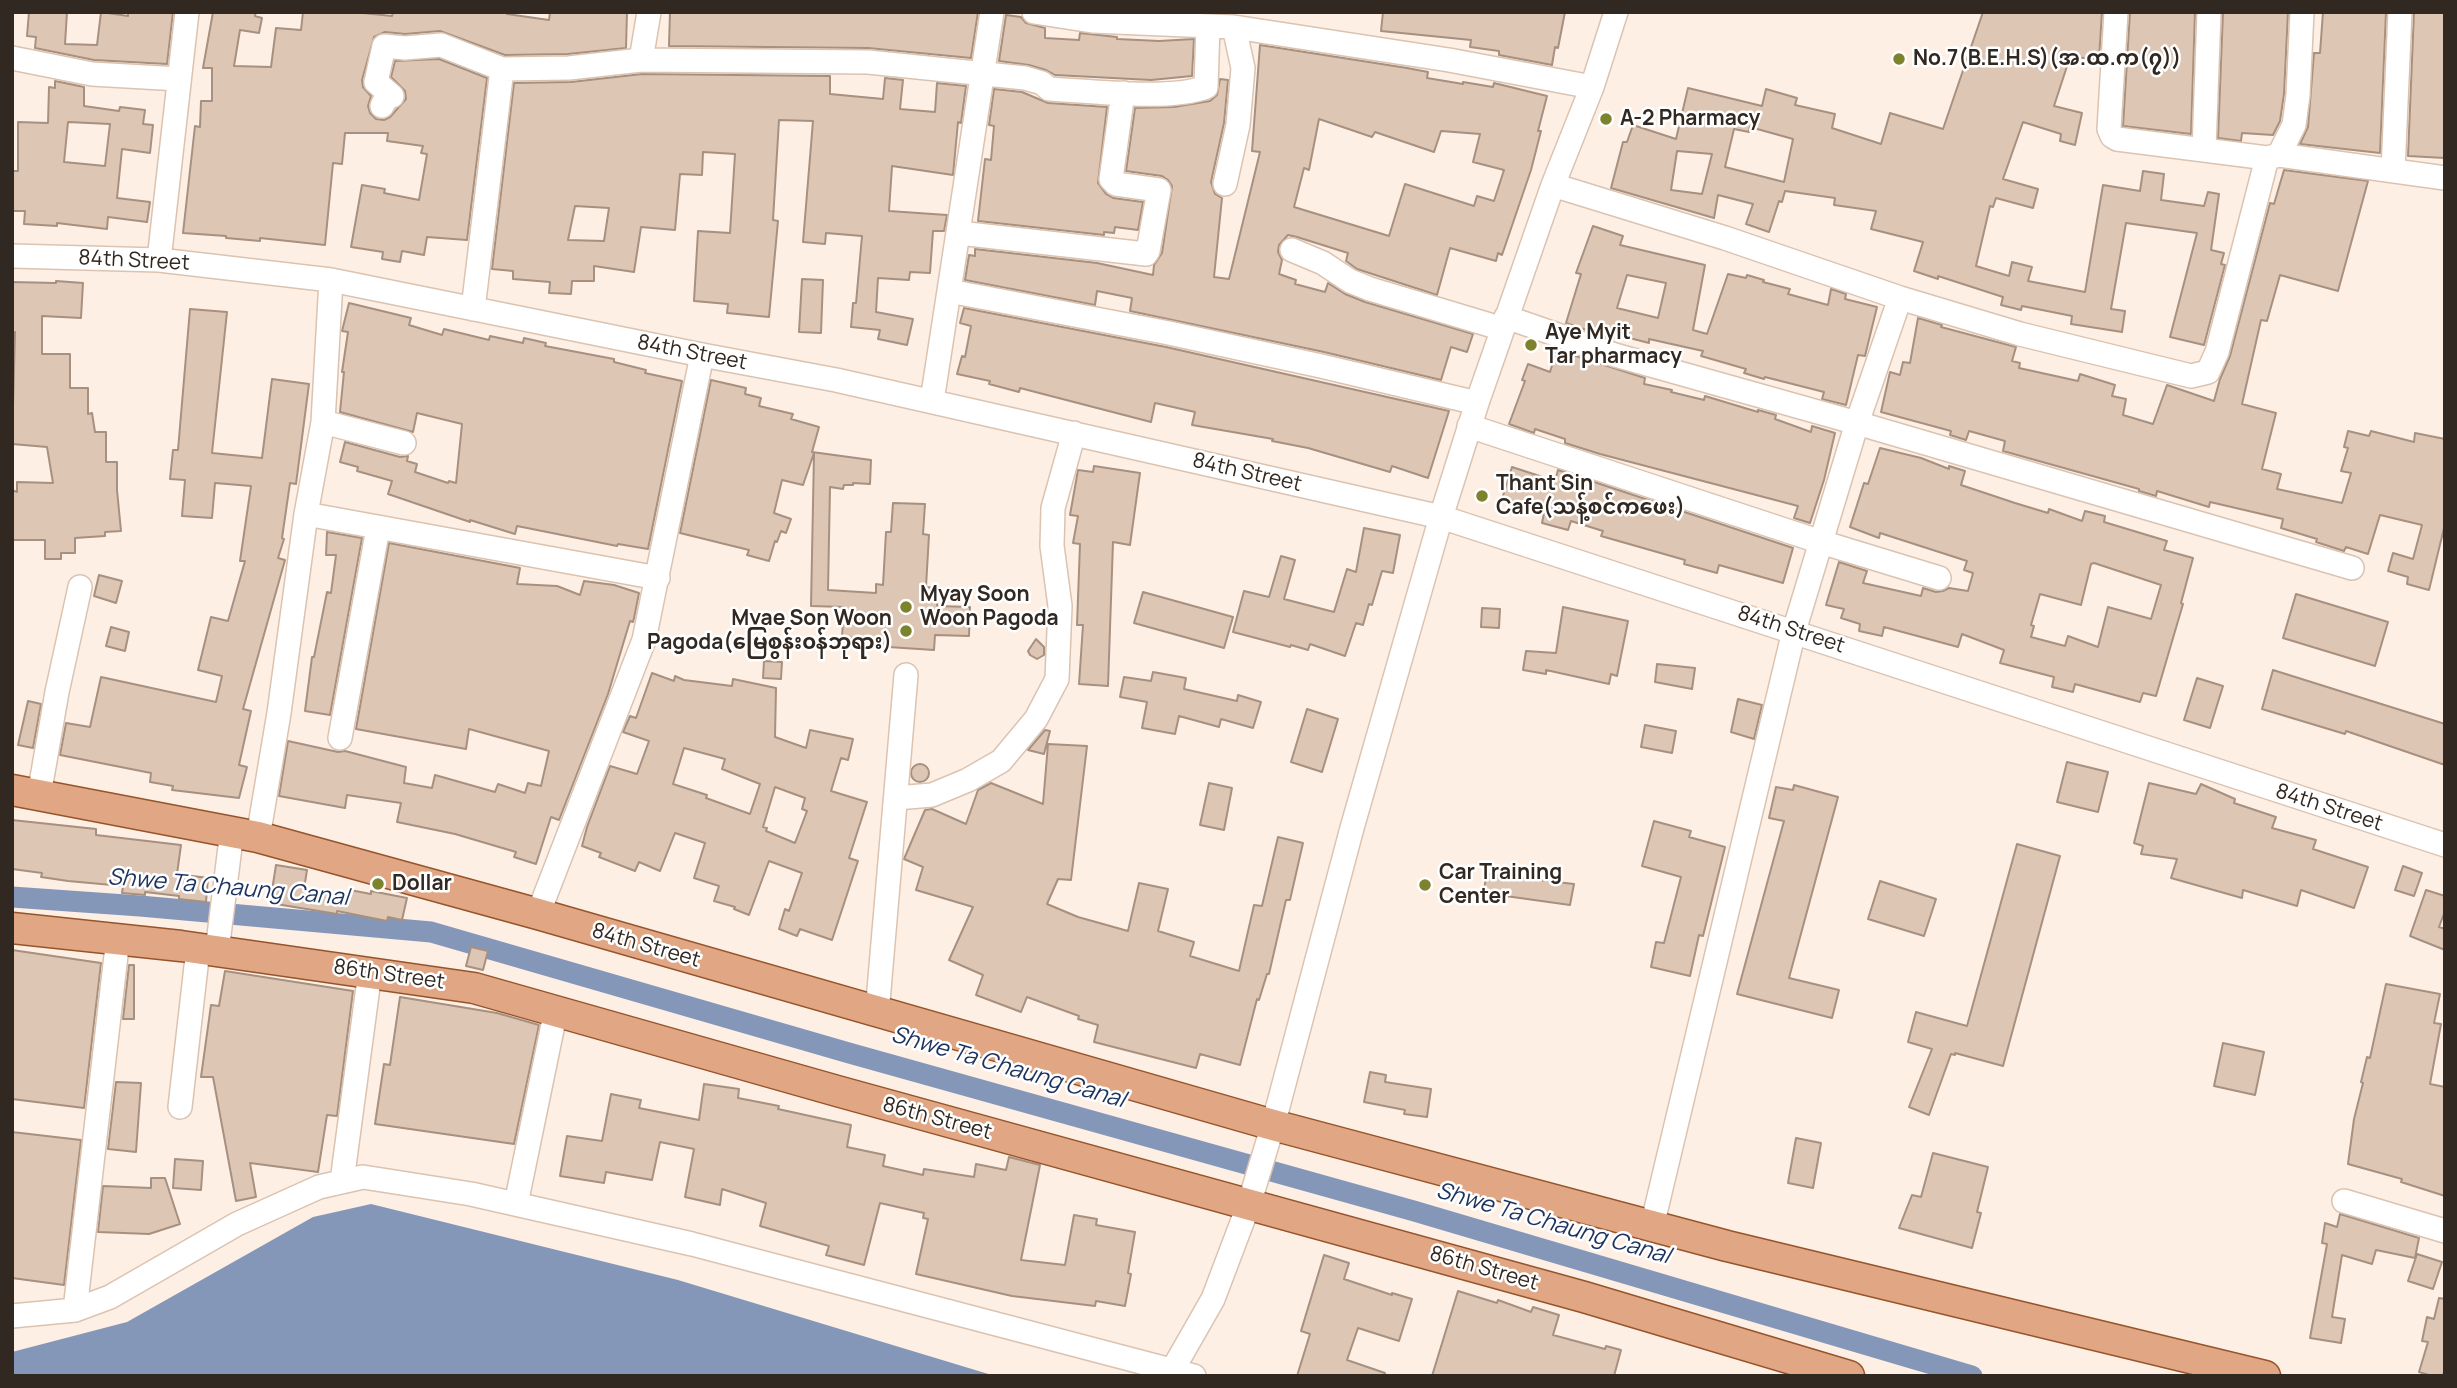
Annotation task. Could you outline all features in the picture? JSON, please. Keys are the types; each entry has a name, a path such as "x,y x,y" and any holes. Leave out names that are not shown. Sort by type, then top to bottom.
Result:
{"main road":[{"name":"84th Street","path":"26,793 245,834 538,914 1273,1128 1652,1226 2265,1376"},
{"name":"86th Street","path":"12,928 118,938 214,934 370,972 474,988 837,1091 1249,1202 1849,1376"}],"street":[{"path":"159,260 187,12"},
{"path":"641,60 649,12"},
{"path":"932,401 992,12"},
{"path":"1034,12 1092,21 1219,23 1450,60 1592,87"},
{"path":"12,1316 75,1310 110,1297 237,1224 319,1186 363,1177 471,1194 692,1244 1179,1374 1213,1299 1273,1128 1352,828 1441,517 1469,426 1553,185 1592,87 1616,12"},
{"path":"2116,12 2109,129 2112,136 2123,140 2445,178"},
{"path":"2204,149 2209,12"},
{"path":"1553,185 1725,238 1900,298 2020,334 2191,376 2208,372 2217,352 2273,156 2294,125 2302,12"},
{"path":"2393,171 2400,12"},
{"path":"382,106 386,98 393,96 376,82 384,46 405,48 440,45 502,69 569,68 641,60 867,62 1025,78 1042,83 1049,89 1191,93 1206,87 1219,23"},
{"path":"1219,23 1243,68 1238,125 1225,184"},
{"path":"12,58 92,74 178,79"},
{"path":"473,309 502,69"},
{"path":"959,233 1146,254 1159,190 1115,184 1111,179 1123,93"},
{"path":"1292,250 1323,263 1350,281 1370,289 1505,323 1857,422 2352,568"},
{"name":"84th Street","path":"12,256 159,260 331,280 836,380 1441,517 2445,845"},
{"path":"180,1107 214,934 279,713 306,514 323,422 331,280"},
{"path":"949,291 1169,333 1477,403"},
{"path":"1652,1226 1794,631 1857,422 1900,298"},
{"path":"538,914 645,640 702,355"},
{"path":"323,422 404,443"},
{"path":"1469,426 1939,578"},
{"path":"895,798 932,795 968,780 1001,761 1036,719 1057,679 1060,606 1052,546 1054,508 1074,433"},
{"path":"306,514 658,578"},
{"path":"340,737 378,528"},
{"path":"26,793 57,692 80,587"},
{"path":"877,1013 906,674"},
{"path":"75,1310 118,938"},
{"path":"342,1181 370,972"},
{"path":"516,1204 556,1010"},
{"path":"2344,1201 2445,1231"}],"water":[{"path":"371,1204 678,1280 995,1376 12,1376 12,1352 127,1322 313,1217"}],"building":[{"path":"29,12 67,12 65,44 97,45 101,12 128,16 128,12 173,12 167,64 94,60 35,48 36,37 27,36"},
{"path":"213,12 256,12 255,16 262,18 259,33 240,30 234,66 271,67 276,28 301,30 303,12 353,12 392,16 393,12 507,12 549,20 550,12 627,12 626,48 568,54 505,55 440,31 405,34 385,32 374,37 362,80 363,87 371,96 368,106 370,113 376,119 384,120 390,117 406,99 405,91 391,77 395,61 439,59 487,78 467,240 427,237 424,255 402,251 400,262 382,259 383,252 351,247 362,185 385,189 384,193 419,200 427,154 421,153 423,146 387,141 388,133 345,133 342,164 333,163 325,245 183,233 195,126 200,127 201,101 212,101 212,68 203,68"},
{"path":"670,12 978,12 971,58 868,48 669,46"},
{"path":"1383,12 1565,12 1552,65 1499,55 1499,51 1470,47 1471,40 1381,31"},
{"path":"1983,12 2102,12 2099,59 2070,57 2054,106 2082,113 2075,145 2060,141 2061,134 2023,122 2003,179 2038,189 2033,208 1996,198 1993,207 1990,206 1976,266 2009,276 2012,262 2032,267 2028,281 2085,292 2103,185 2140,191 2143,171 2164,174 2161,200 2204,206 2208,192 2219,194 2211,250 2224,253 2221,264 2225,265 2204,345 2170,337 2197,233 2126,223 2111,309 2125,311 2122,332 2071,324 2072,316 2022,306 2021,310 2001,305 2003,297 1914,271 1923,242 1871,229 1876,211 1834,205 1835,198 1785,191 1769,232 1746,224 1753,204 1718,195 1714,218 1611,188 1623,142 1627,142 1633,125 1676,139 1688,88 1762,106 1766,89 1797,98 1795,105 1835,114 1832,128 1881,144 1890,113 1943,129","holes":["1750,127 1793,139 1784,182 1725,167 1734,129 1749,132","1677,151 1712,154 1702,194 1671,190"]},
{"path":"2130,12 2195,12 2191,134 2123,126"},
{"path":"2223,12 2288,12 2284,94 2280,121 2273,135 2242,133 2241,141 2218,138"},
{"path":"2323,12 2386,12 2380,153 2300,144 2308,127 2314,53 2320,53"},
{"path":"2414,12 2445,12 2445,158 2408,156"},
{"path":"1006,15 1021,17 1026,23 1045,28 1045,38 1079,40 1080,33 1117,39 1194,39 1192,76 1151,80 1055,75 1029,65 999,61"},
{"path":"1260,45 1428,72 1427,78 1463,84 1493,87 1494,83 1547,96 1531,170 1502,255 1498,253 1496,261 1450,248 1437,295 1357,269 1346,261 1348,253 1288,235 1279,245 1278,252 1282,260 1279,274 1296,280 1295,284 1325,292 1328,283 1365,302 1473,334 1467,352 1451,347 1441,380 1130,311 1132,298 1097,291 1095,305 965,280 969,255 975,256 975,249 1097,263 1153,275 1154,265 1162,253 1172,186 1162,176 1126,171 1135,108 1174,107 1210,101 1217,95 1220,79 1228,80 1224,123 1211,182 1215,194 1222,198 1214,277 1229,279 1260,152 1252,151","holes":["1319,119 1372,137 1375,132 1434,152 1441,131 1480,134 1473,162 1504,170 1494,201 1477,196 1474,206 1405,184 1389,236 1294,207 1304,168 1309,170"]},
{"path":"642,74 830,76 830,94 883,99 885,78 903,80 900,109 935,112 937,83 966,86 961,123 958,122 953,175 892,166 889,211 947,215 944,231 933,231 930,273 910,272 909,280 878,278 876,312 913,319 907,345 878,339 880,330 851,327 862,236 826,233 825,244 803,242 813,121 779,120 773,220 778,221 769,317 727,313 728,304 694,301 698,231 730,233 735,154 703,152 702,175 680,174 675,230 641,227 634,272 594,266 594,281 572,281 571,294 549,293 550,282 513,279 513,271 492,269 514,83 571,82","holes":["575,206 609,208 604,241 568,240"]},
{"path":"55,81 84,87 84,106 119,111 120,107 145,110 143,124 153,125 150,153 122,149 117,198 150,202 147,222 108,217 107,229 57,223 57,226 24,224 25,211 12,211 12,171 18,171 18,122 48,123 49,87 55,88","holes":["68,122 110,124 105,166 64,162"]},
{"path":"994,89 1022,92 1048,103 1107,107 1098,183 1106,194 1113,198 1143,202 1138,230 1115,227 1114,233 1104,232 1104,235 978,221 985,159 991,160 994,126 989,125"},
{"path":"2284,170 2368,181 2338,291 2280,275 2267,321 2261,320 2242,404 2276,413 2262,469 2281,474 2277,489 2342,503 2351,473 2341,471 2348,448 2344,447 2348,431 2369,436 2371,431 2414,442 2415,433 2445,439 2445,524 2429,590 2407,584 2408,577 2388,571 2393,553 2413,559 2422,525 2380,515 2368,554 2346,547 2344,551 2281,528 2283,519 2210,502 2209,507 2157,491 2156,496 2003,451 2005,441 1969,431 1966,440 1950,435 1951,431 1881,412 1890,372 1900,375 1903,362 1910,363 1918,318 1942,325 1941,327 2016,347 2012,361 2020,363 2019,368 2078,381 2080,374 2115,385 2112,396 2126,399 2123,415 2153,424 2167,385 2214,401 2230,356 2270,203 2274,204"},
{"path":"1593,226 1623,236 1620,245 1705,265 1693,330 1707,334 1728,274 1746,278 1747,275 1764,280 1763,282 1790,289 1788,294 1828,305 1831,289 1846,294 1845,299 1877,307 1865,356 1858,355 1846,405 1822,399 1824,392 1744,373 1746,369 1701,356 1703,351 1649,339 1649,343 1614,334 1613,339 1566,323 1581,274 1576,273","holes":["1627,275 1666,283 1658,318 1617,308"]},
{"path":"802,279 823,280 821,333 799,332"},
{"path":"12,282 83,283 81,318 42,316 42,354 70,354 70,388 88,388 88,414 92,413 95,432 106,432 106,462 117,462 121,531 105,532 105,536 75,538 75,553 61,553 61,559 45,559 45,540 12,540 12,490 17,492 17,482 53,483 47,447 12,444 15,332 12,332"},
{"path":"349,303 411,318 409,325 442,335 444,329 489,340 490,336 523,343 524,338 546,343 545,346 614,359 614,362 646,370 645,373 682,381 648,549 617,546 517,526 515,534 470,522 388,494 392,481 357,471 358,467 340,462 345,442 400,457 408,456 407,461 417,464 415,472 456,483 462,424 417,413 413,432 340,412 348,332 342,331"},
{"path":"964,308 1166,347 1449,411 1428,478 1392,466 1390,472 1308,448 1272,441 1273,439 1192,425 1195,412 1155,403 1151,422 1020,388 1019,392 989,384 990,381 957,374 962,356 965,357 971,326 960,323"},
{"path":"190,309 227,312 212,453 262,458 272,379 309,384 296,484 290,483 284,539 278,558 285,560 243,709 251,711 239,765 247,767 239,798 172,790 173,786 150,782 151,773 60,755 66,723 90,727 101,677 216,702 222,676 198,670 211,617 228,621 245,561 240,561 251,486 215,483 212,518 182,516 185,480 170,479 173,450 178,450"},
{"path":"1557,350 1645,378 1644,384 1704,400 1705,396 1776,415 1775,419 1811,432 1812,426 1835,433 1810,523 1794,518 1798,506 1600,454 1565,443 1565,439 1535,429 1534,433 1509,424 1525,381 1522,380 1528,364 1550,372"},
{"path":"711,380 746,388 745,394 761,398 759,406 793,414 791,419 819,427 812,452 871,460 870,484 853,483 844,485 843,489 830,487 828,590 876,593 876,584 883,585 886,532 891,532 893,503 925,504 923,534 929,535 926,587 938,588 937,606 970,607 969,636 935,635 934,650 873,646 873,639 842,637 844,607 811,606 814,453 803,485 782,480 774,513 791,519 786,533 781,531 777,542 775,541 769,561 747,555 749,550 680,533"},
{"path":"1880,448 1921,458 1949,469 1949,466 1965,471 1961,485 2048,513 2049,509 2082,521 2085,511 2105,516 2104,522 2167,541 2164,550 2193,558 2181,603 2183,604 2156,696 2143,693 2140,702 2075,684 2073,692 2052,687 2054,677 2000,663 2004,650 1962,634 1958,647 1884,627 1882,636 1859,631 1860,624 1841,618 1844,609 1826,605 1839,562 1867,571 1863,583 1921,596 1923,588 1936,592 1949,588 1968,591 1973,573 1964,570 1967,561 1880,533 1879,538 1850,527 1864,483 1868,484","holes":["2091,564 2161,585 2151,619 2108,607 2098,647 2068,636 2065,646 2031,637 2034,626 2031,625 2040,594 2081,605"]},
{"path":"1094,466 1140,473 1130,545 1113,542 1108,686 1079,684 1083,625 1077,625 1080,544 1073,543 1078,516 1070,515 1078,470 1093,472"},
{"path":"1512,467 1555,481 1558,470 1793,548 1783,583 1719,565 1717,573 1684,564 1685,560 1601,536 1603,531 1571,521 1568,530 1542,523 1544,513 1502,499"},
{"path":"1364,528 1400,535 1393,573 1382,571 1372,605 1369,604 1363,625 1356,623 1345,656 1310,644 1308,650 1233,632 1244,591 1269,597 1281,556 1295,560 1284,599 1334,612 1347,569 1356,572"},
{"path":"327,532 362,538 330,715 305,711 312,657 327,592 331,593 336,555 326,555"},
{"path":"389,543 520,568 517,584 557,586 580,595 584,581 614,585 639,593 633,622 630,621 608,694 559,820 551,817 536,864 514,857 516,852 455,834 397,822 401,803 347,795 345,808 279,796 288,741 338,752 345,751 406,767 404,783 432,788 435,775 495,792 498,784 525,793 528,783 541,786 549,751 469,729 466,749 356,729"},
{"path":"99,575 122,581 116,603 94,596"},
{"path":"1143,592 1233,617 1224,648 1134,623"},
{"path":"2296,594 2388,622 2375,666 2283,638"},
{"path":"1563,607 1628,621 1617,676 1611,674 1609,684 1546,670 1546,674 1523,670 1526,651 1556,653"},
{"path":"1482,608 1500,609 1499,628 1481,627"},
{"path":"111,627 129,632 125,651 106,646"},
{"path":"1036,639 1044,647 1044,655 1037,659 1028,651"},
{"path":"764,661 782,662 781,679 763,678"},
{"path":"1657,664 1695,668 1692,689 1655,682"},
{"path":"2273,670 2445,724 2445,765 2346,731 2345,734 2262,709"},
{"path":"1153,672 1186,678 1184,689 1237,701 1238,695 1261,702 1253,728 1221,719 1219,727 1179,716 1175,734 1142,728 1147,702 1120,697 1124,677 1151,681"},
{"path":"652,673 674,681 675,676 684,680 732,686 733,679 776,688 775,737 806,748 810,730 853,739 848,760 841,758 831,791 867,802 849,858 858,861 832,940 800,929 797,936 779,929 785,909 789,911 802,873 769,861 749,915 734,909 735,907 714,901 719,886 694,878 705,843 675,833 660,871 639,862 635,871 599,857 601,853 582,846 610,766 637,774 649,741 623,732 630,716 636,718","holes":["684,748 725,759 722,769 760,784 750,814 673,784","775,787 805,798 802,809 807,811 795,843 766,831 767,828 763,827"]},
{"path":"2197,678 2223,686 2210,728 2184,720"},
{"path":"1738,699 1762,705 1754,739 1731,732"},
{"path":"28,701 41,704 33,748 18,745"},
{"path":"1307,709 1338,719 1322,772 1291,762"},
{"path":"1645,725 1676,731 1672,753 1641,747"},
{"path":"1045,730 1050,731 1044,754 1028,750"},
{"path":"1048,744 1087,746 1071,880 1058,879 1047,904 1078,917 1128,931 1139,883 1168,889 1158,931 1194,942 1190,956 1239,971 1254,905 1262,906 1278,837 1303,843 1290,900 1286,900 1269,974 1259,1000 1257,999 1240,1065 1200,1054 1196,1068 1094,1042 1098,1025 1078,1019 1079,1016 1027,997 1021,1012 976,995 983,975 949,960 973,907 916,890 923,867 904,859 925,810 932,809 966,824 978,790 991,783 1043,804"},
{"path":"2067,762 2108,772 2098,812 2057,802"},
{"path":"920,764 926,767 929,773 926,779 920,782 914,779 911,773 914,767"},
{"path":"1209,783 1232,788 1224,830 1200,825"},
{"path":"2149,783 2196,794 2201,784 2235,799 2234,803 2276,817 2272,828 2316,840 2313,849 2368,867 2354,908 2301,890 2297,906 2243,890 2242,898 2171,878 2177,859 2141,854 2143,846 2134,843"},
{"path":"1794,785 1838,797 1789,978 1839,990 1832,1018 1737,994 1784,821 1769,818 1776,787 1793,790"},
{"path":"12,820 96,829 96,835 181,845 177,874 208,878 206,902 145,892 145,895 122,893 123,886 41,877 42,873 12,869"},
{"path":"1654,821 1691,831 1689,837 1725,847 1690,976 1651,967 1656,942 1664,943 1681,877 1642,866"},
{"path":"2017,844 2060,856 2003,1066 1951,1054 1929,1115 1909,1107 1932,1049 1908,1042 1916,1012 1967,1026"},
{"path":"276,865 307,870 304,889 349,895 350,890 371,894 371,891 407,898 402,920 388,917 387,921 337,911 337,914 270,903"},
{"path":"2403,866 2422,873 2414,896 2395,890"},
{"path":"1486,874 1574,884 1570,905 1484,893"},
{"path":"1880,881 1936,899 1924,936 1868,919"},
{"path":"2426,890 2445,896 2445,911 2439,927 2445,929 2445,950 2410,936"},
{"path":"471,947 488,951 483,970 466,966"},
{"path":"12,950 101,963 84,1108 12,1099"},
{"path":"129,965 134,965 134,1019 123,1019"},
{"path":"225,971 353,991 337,1116 327,1115 318,1172 250,1163 256,1197 236,1201 213,1077 201,1077 211,1005 219,1006"},
{"path":"2386,984 2440,994 2434,1023 2441,1024 2430,1084 2445,1087 2445,1196 2401,1182 2402,1179 2348,1164 2354,1119 2363,1083 2361,1082 2367,1057 2370,1058"},
{"path":"400,997 497,1013 539,1025 514,1144 375,1124 384,1064 390,1065"},
{"path":"2223,1043 2264,1052 2255,1095 2214,1086"},
{"path":"1370,1072 1386,1075 1385,1082 1431,1089 1427,1117 1404,1114 1405,1110 1364,1102"},
{"path":"116,1082 141,1083 136,1152 108,1149"},
{"path":"704,1084 739,1089 738,1098 851,1125 847,1147 885,1155 883,1166 923,1175 924,1169 974,1177 976,1164 1006,1170 1009,1157 1040,1165 1021,1260 1065,1265 1074,1215 1097,1219 1096,1225 1135,1232 1125,1306 1096,1301 1095,1306 1012,1296 916,1274 928,1219 923,1218 924,1213 880,1203 864,1265 826,1255 829,1246 760,1226 766,1203 722,1189 720,1205 685,1197 694,1149 660,1142 652,1180 606,1172 604,1183 560,1176 567,1136 602,1141 611,1094 641,1100 639,1108 699,1120"},
{"path":"12,1132 81,1140 64,1285 12,1278"},
{"path":"1796,1138 1821,1143 1813,1188 1788,1183"},
{"path":"1933,1153 1988,1167 1972,1248 1899,1228 1912,1195 1921,1197"},
{"path":"175,1159 203,1161 201,1190 173,1188"},
{"path":"151,1178 165,1178 180,1224 149,1234 98,1232 103,1186 151,1188"},
{"path":"2340,1214 2419,1238 2415,1258 2376,1250 2372,1264 2342,1255 2332,1317 2345,1319 2341,1343 2310,1338 2327,1244 2322,1243 2325,1223 2337,1227"},
{"path":"2417,1254 2442,1262 2433,1289 2408,1281"},
{"path":"1324,1255 1349,1263 1344,1279 1412,1299 1399,1341 1358,1328 1347,1360 1385,1373 1384,1376 1297,1376 1310,1334 1301,1331"},
{"path":"1458,1291 1497,1303 1498,1300 1531,1312 1533,1307 1559,1315 1553,1335 1605,1349 1606,1346 1621,1350 1614,1376 1432,1376"},
{"path":"2439,1298 2445,1299 2445,1368 2443,1376 2432,1376 2419,1372 2428,1342 2422,1341 2427,1317 2434,1319"}],"waterway":[{"name":"Shwe Ta Chaung Canal","path":"12,897 431,932 849,1053 1414,1211 1972,1376"}],"place":[{"name":"No.7(B.E.H.S)(အ.ထ.က(၇))","path":"1899,59"},
{"name":"A-2 Pharmacy","path":"1606,119"},
{"name":"Aye Myit Tar pharmacy","path":"1531,345"},
{"name":"Thant Sin Cafe(သန့်စင်ကဖေး)","path":"1482,496"},
{"name":"Myay Soon Woon Pagoda","path":"906,607"},
{"name":"Myae Son Woon Pagoda(မြေစွန်း၀န်ဘုရား)","path":"906,631"},
{"name":"Dollar","path":"378,884"},
{"name":"Car Training Center","path":"1425,885"}]}
